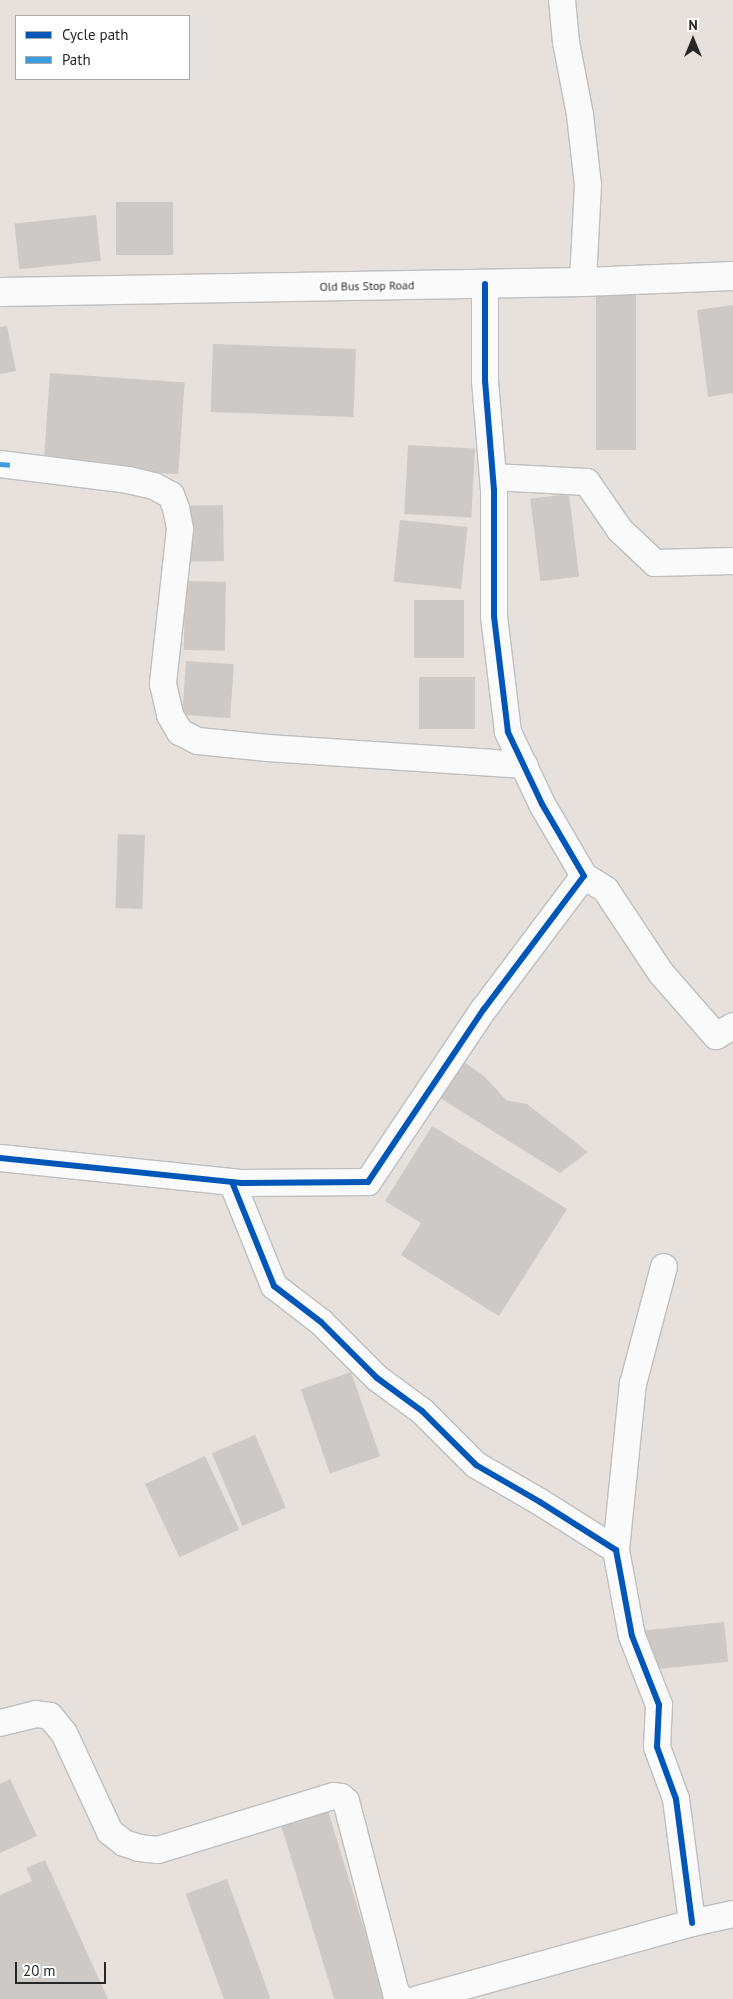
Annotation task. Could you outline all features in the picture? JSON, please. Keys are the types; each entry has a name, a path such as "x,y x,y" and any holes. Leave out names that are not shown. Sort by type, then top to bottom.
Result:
{"street":[{"path":"562,0 566,42 580,115 588,185 583,282"},
{"name":"Old Bus Stop Road","path":"0,292 583,282 733,276"},
{"path":"486,284 486,380 493,478 494,616 508,732 542,804 584,876 606,890 661,973 716,1036 733,1026"},
{"path":"0,464 128,480 154,486 170,495 176,508 180,529 163,684 170,715 180,732 198,741 268,748 524,765"},
{"path":"493,478 587,482 620,530 655,563 733,561"},
{"path":"0,1158 232,1182 368,1182 484,1009 584,876"},
{"path":"232,1182 274,1286 321,1322 377,1378 422,1411 476,1465 540,1502 616,1550"},
{"path":"664,1267 633,1384 616,1550 632,1636 659,1705 657,1747 676,1799 692,1923"},
{"path":"0,1723 36,1714 50,1716 64,1733 110,1832 124,1843 138,1848 158,1850 333,1796 341,1796 346,1800 396,1993 402,1999"},
{"path":"418,1999 692,1923 733,1914"}],"building":[{"path":"116,202 173,202 173,255 116,255"},
{"path":"96,215 101,261 19,269 14,224"},
{"path":"596,289 636,289 636,450 596,450"},
{"path":"733,305 733,393 708,397 697,310"},
{"path":"7,326 16,371 0,374 0,327"},
{"path":"213,344 356,349 354,417 211,412"},
{"path":"50,373 185,382 178,474 44,465"},
{"path":"408,445 475,449 471,517 404,514"},
{"path":"569,494 579,576 540,581 530,499"},
{"path":"223,505 224,561 187,562 186,506"},
{"path":"400,520 468,527 461,589 394,582"},
{"path":"185,581 226,582 225,651 184,650"},
{"path":"414,600 464,600 464,658 414,658"},
{"path":"186,661 234,664 230,718 182,715"},
{"path":"419,677 475,677 475,729 419,729"},
{"path":"118,834 145,835 142,909 115,908"},
{"path":"456,1056 485,1077 506,1100 527,1104 588,1152 560,1173 432,1093"},
{"path":"432,1126 567,1209 499,1316 401,1255 421,1223 385,1201"},
{"path":"351,1372 380,1456 330,1473 301,1389"},
{"path":"255,1435 286,1508 243,1526 212,1453"},
{"path":"205,1456 239,1529 179,1557 145,1484"},
{"path":"724,1622 728,1662 648,1670 643,1630"},
{"path":"10,1779 37,1836 0,1853 0,1784"},
{"path":"328,1811 385,1998 334,1999 281,1825"},
{"path":"45,1860 108,1999 0,1999 0,1895 32,1881 26,1868"},
{"path":"227,1879 270,1998 224,1999 186,1894"}],"marked path":[{"path":"0,464 13,465"}],"cycle path":[{"path":"0,1158 241,1183 368,1182 484,1009 584,876 542,804 508,732 494,616 494,490 485,381 485,284"},
{"path":"232,1182 274,1286 321,1322 377,1378 422,1411 476,1465 540,1502 616,1550 632,1636 659,1705 657,1747 676,1799 692,1923"}]}
